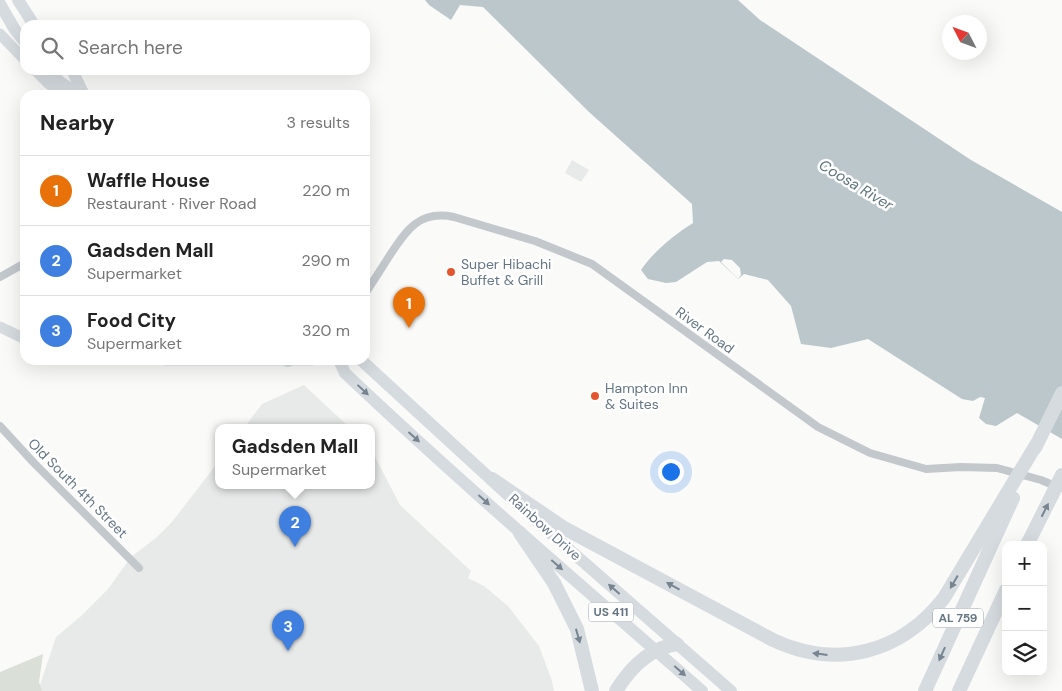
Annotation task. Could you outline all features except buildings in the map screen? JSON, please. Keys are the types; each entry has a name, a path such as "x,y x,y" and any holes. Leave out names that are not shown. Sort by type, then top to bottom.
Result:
{"highway":[{"path":"492,480 564,528 773,640 792,648 817,654 844,655 870,651 894,641 917,627 936,609 985,542 1062,393"},
{"path":"1029,541 1062,475"},
{"path":"520,533 554,583 577,629 592,691"},
{"name":"AL 759","path":"925,691 985,542"},
{"name":"AL 759","path":"959,691 1002,599"},
{"path":"616,691 636,665 656,650 677,644"}],"main road":[{"path":"18,0 31,20"},
{"path":"0,4 20,36"},
{"path":"54,75 72,90"},
{"path":"74,75 82,90"},
{"name":"Rainbow Drive","path":"342,365 352,380 520,533 702,691"},
{"name":"Rainbow Drive","path":"366,365 532,518 731,691"}],"street":[{"path":"0,34 20,55"},
{"path":"40,75 57,90"},
{"name":"River Road","path":"370,286 410,226 428,217 441,215 454,217 535,241 592,264 818,427 870,453 926,469 961,467 997,468 1041,480 1062,489"},
{"path":"0,277 20,266"},
{"path":"0,327 20,337"},
{"name":"Old South 4th Street","path":"0,426 34,463 139,568"}],"shaded area":[{"path":"572,160 589,170 581,182 565,173"},
{"path":"304,385 346,424 247,424 262,404"},
{"path":"375,457 400,505 471,571 468,578 484,586 508,606 539,646 554,691 38,691 56,637 80,617 108,589 131,557 157,537 172,522 215,466 215,489 375,489"},
{"path":"43,654 39,682 42,691 0,691 0,672"}],"water":[{"name":"Coosa River","path":"425,0 738,0 760,20 971,160 1062,212 1062,439 1017,413 996,426 986,424 979,418 985,398 980,397 973,401 962,399 868,339 831,348 801,344 791,306 768,280 744,274 738,279 719,261 707,262 676,282 666,283 648,279 641,270 665,244 693,223 692,204 589,112 483,7 460,5 451,20 429,5"}],"pier":[{"path":"724,259 732,260 740,268 741,275 738,279 721,262"}],"place":[{"name":"Super Hibachi Buffet & Grill","path":"451,272"},
{"name":"Waffle House","path":"409,328"},
{"name":"Hampton Inn & Suites","path":"595,396"},
{"name":"Gadsden Mall","path":"295,547"},
{"name":"Food City","path":"288,651"}]}
